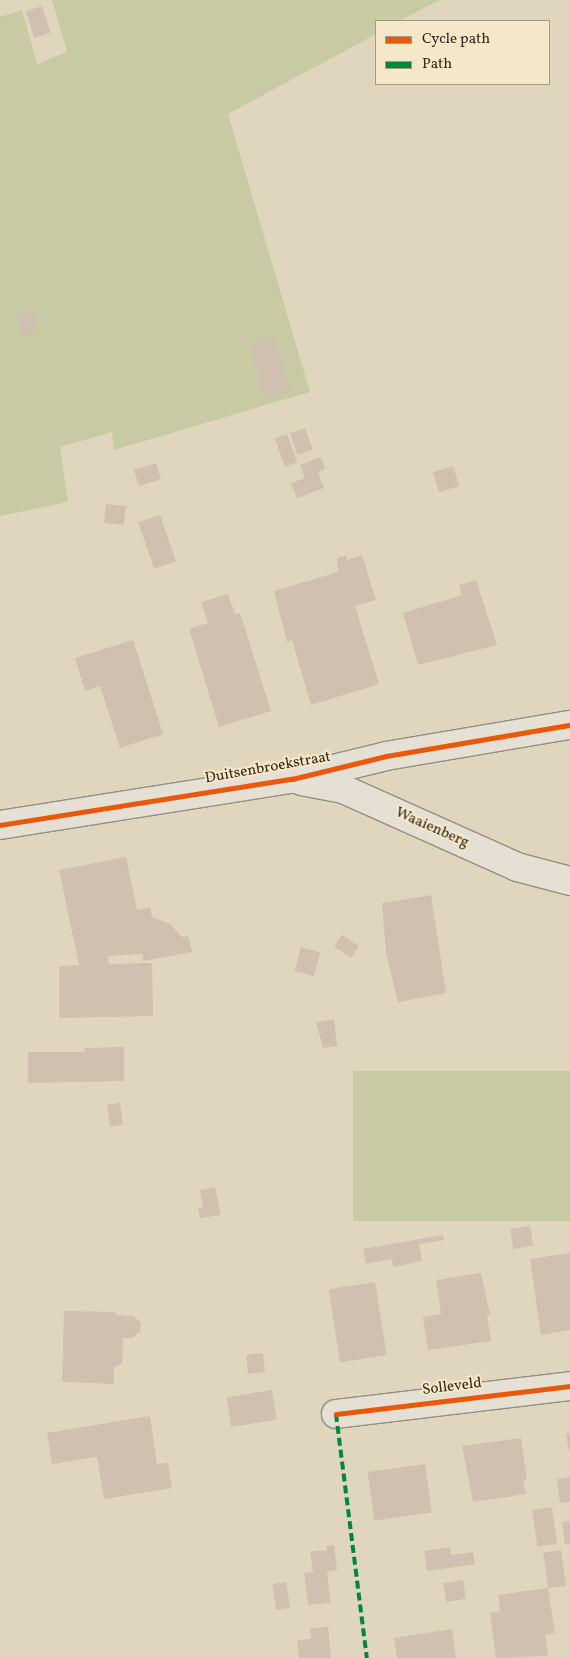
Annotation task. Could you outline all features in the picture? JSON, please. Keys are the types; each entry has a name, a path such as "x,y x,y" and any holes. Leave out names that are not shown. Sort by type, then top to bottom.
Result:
{"street":[{"name":"Duitsenbroekstraat","path":"0,825 292,780 386,756 570,725"},
{"name":"Waaienberg","path":"292,780 343,789 517,867 570,881"},
{"name":"Solleveld","path":"336,1414 570,1386"}],"green space":[{"path":"52,0 439,0 401,20 375,20 375,35 228,114 310,392 114,450 112,432 60,447 68,502 0,516 0,17 22,10 37,64 67,52"},
{"path":"353,1071 570,1071 570,1221 353,1221"}],"building":[{"path":"42,6 51,33 34,38 26,11"},
{"path":"33,311 38,331 23,335 17,315"},
{"path":"274,337 291,392 266,399 249,345"},
{"path":"305,428 313,450 298,455 290,433"},
{"path":"287,434 297,462 285,467 275,438"},
{"path":"321,457 325,469 318,472 324,488 297,498 291,483 305,478 300,465"},
{"path":"156,463 161,479 139,486 134,470"},
{"path":"453,466 459,486 439,492 433,472"},
{"path":"106,504 126,506 124,525 104,523"},
{"path":"160,515 176,561 154,569 138,522"},
{"path":"346,555 347,560 362,555 376,600 355,606 379,684 311,705 292,640 287,642 274,591 338,572 337,558"},
{"path":"476,580 497,645 418,665 403,613 462,595 459,585"},
{"path":"228,594 235,614 240,613 271,711 219,727 189,629 208,623 201,602"},
{"path":"133,640 163,734 120,748 100,686 85,691 75,658"},
{"path":"126,857 137,910 150,907 152,917 170,924 182,937 188,936 192,952 143,961 142,954 108,956 109,964 152,963 153,1016 59,1018 59,966 79,965 59,870"},
{"path":"431,895 446,993 398,1002 386,953 382,903"},
{"path":"342,935 359,946 351,958 334,947"},
{"path":"301,947 320,952 314,976 295,971"},
{"path":"334,1019 337,1046 323,1048 316,1022"},
{"path":"124,1047 124,1081 28,1083 28,1052 84,1052 85,1048"},
{"path":"120,1103 123,1125 110,1127 107,1105"},
{"path":"215,1187 221,1215 200,1218 198,1208 203,1208 200,1190"},
{"path":"530,1226 533,1246 513,1249 510,1229"},
{"path":"443,1235 444,1240 419,1244 422,1261 393,1267 392,1259 366,1264 363,1249"},
{"path":"570,1253 570,1330 541,1335 530,1259"},
{"path":"481,1273 490,1315 487,1315 491,1341 428,1350 423,1317 441,1314 436,1280"},
{"path":"375,1282 387,1355 340,1362 329,1289"},
{"path":"64,1311 116,1312 116,1315 133,1316 141,1322 140,1332 132,1338 123,1338 122,1363 114,1368 114,1384 62,1382"},
{"path":"263,1353 265,1372 248,1374 246,1355"},
{"path":"272,1390 277,1420 231,1427 227,1397"},
{"path":"150,1416 157,1464 168,1463 172,1488 104,1499 97,1457 52,1464 47,1433"},
{"path":"570,1433 570,1451 569,1451 566,1434"},
{"path":"521,1438 527,1480 523,1481 526,1494 473,1502 462,1446"},
{"path":"425,1464 432,1513 374,1521 368,1472"},
{"path":"570,1477 570,1502 560,1503 557,1479"},
{"path":"552,1507 557,1544 537,1546 532,1510"},
{"path":"570,1521 570,1544 565,1544 562,1522"},
{"path":"334,1545 337,1570 327,1572 331,1603 308,1605 304,1573 313,1572 310,1552 327,1550 326,1546"},
{"path":"450,1547 451,1555 473,1552 475,1564 427,1571 424,1551"},
{"path":"561,1550 566,1586 548,1588 543,1553"},
{"path":"463,1580 466,1599 446,1602 443,1583"},
{"path":"286,1582 290,1608 276,1610 272,1584"},
{"path":"548,1588 555,1633 545,1635 548,1656 496,1658 490,1613 500,1611 498,1595"},
{"path":"328,1627 331,1658 299,1658 297,1640 311,1639 310,1628"},
{"path":"452,1629 456,1658 397,1658 394,1638"}],"marked path":[{"path":"336,1414 367,1658"}],"cycle path":[{"path":"0,825 292,779 386,756 570,725"},
{"path":"336,1414 570,1386"}]}
